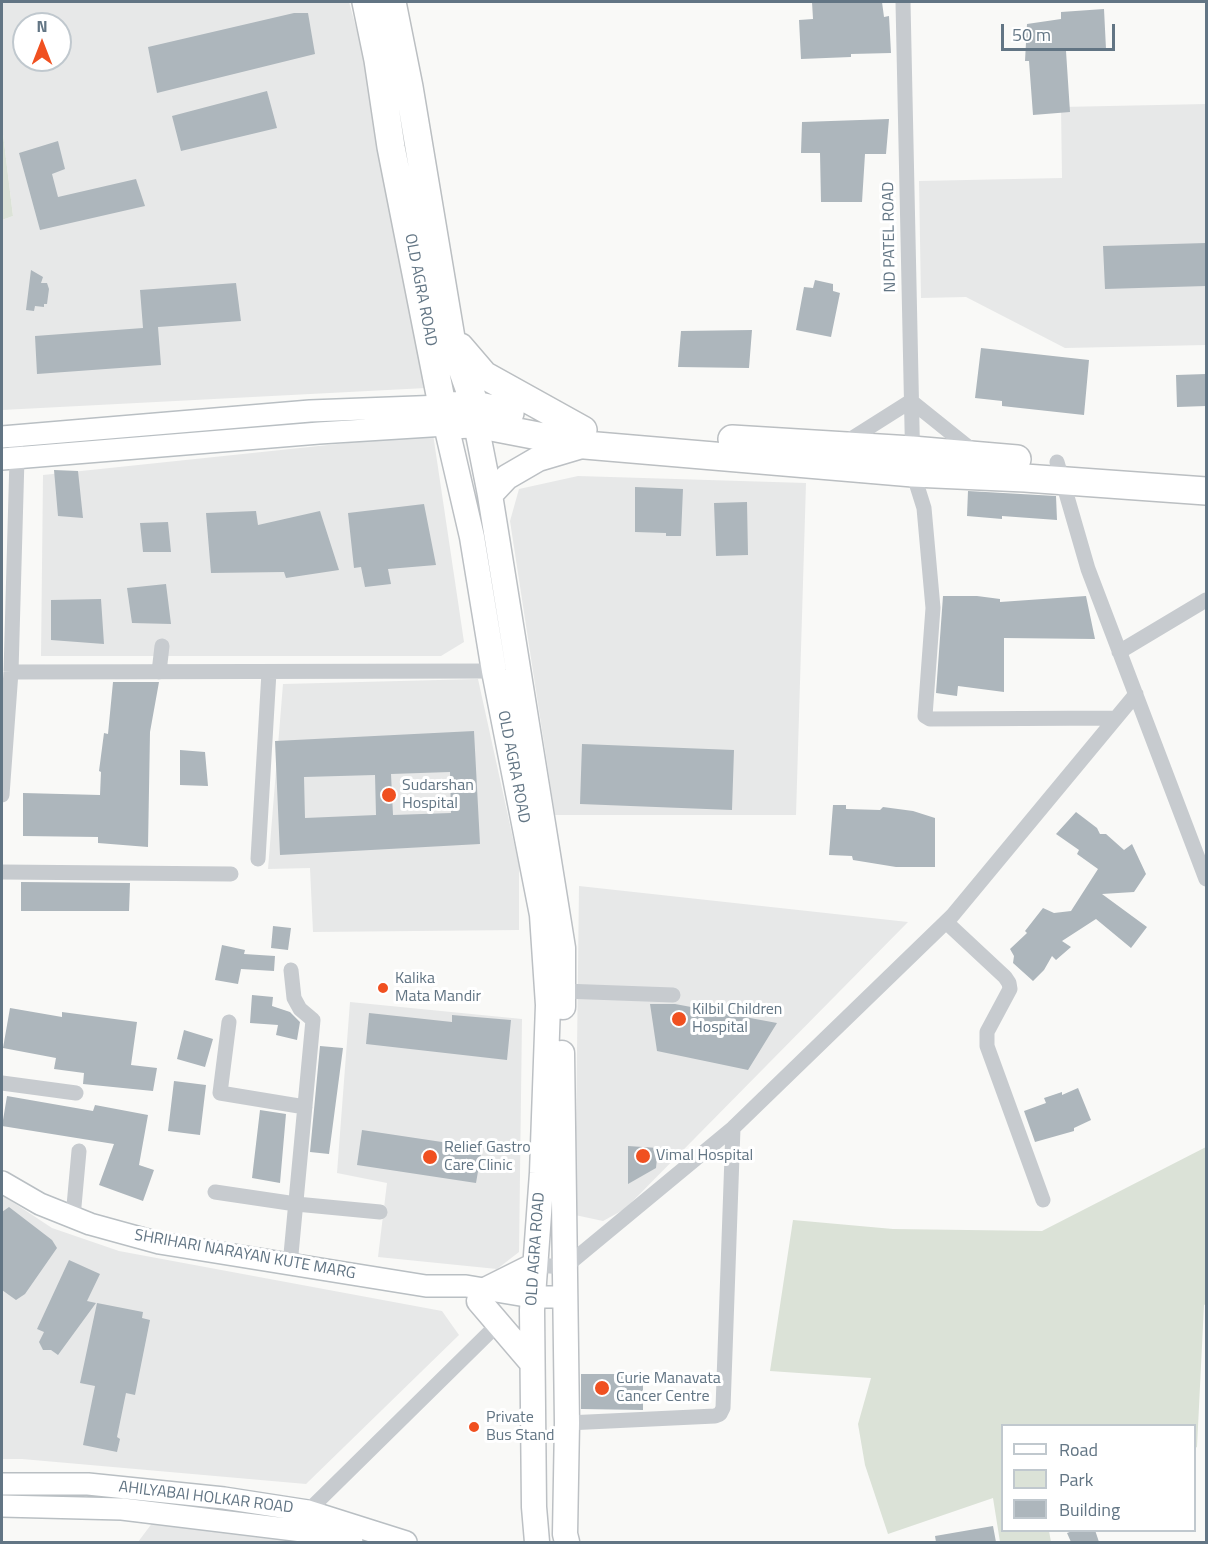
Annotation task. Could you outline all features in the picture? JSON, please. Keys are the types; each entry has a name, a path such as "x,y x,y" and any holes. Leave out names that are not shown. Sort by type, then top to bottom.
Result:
{"highway":[{"name":"OLD AGRA ROAD","path":"366,2 444,416"},
{"name":"OLD AGRA ROAD","path":"392,2 409,87 451,338 475,414"},
{"path":"451,338 484,375 584,437 841,445 912,462 981,457 1060,472 1206,491"},
{"path":"444,416 475,414 584,437 912,462 1024,478 1060,472 1206,475"}],"main road":[{"path":"8,437 310,411 444,416"},
{"name":"OLD AGRA ROAD","path":"475,414 563,948 566,1538"},
{"path":"9,458 444,416"},
{"name":"OLD AGRA ROAD","path":"444,416 472,537 494,671 542,915 548,1005 542,1173 532,1304 534,1507 537,1542"},
{"path":"490,495 507,477 584,437"},
{"name":"SHRIHARI NARAYAN KUTE MARG","path":"2,1182 40,1204 90,1224 159,1243 426,1286 466,1286 483,1295 532,1304 565,1305"},
{"path":"532,1363 498,1324 483,1295 535,1265"},
{"name":"AHILYABAI HOLKAR ROAD","path":"2,1484 88,1484 225,1498 308,1511 406,1542"},
{"name":"AHILYABAI HOLKAR ROAD","path":"2,1506 122,1509 319,1533 352,1542"}],"street":[{"name":"ND PATEL ROAD","path":"903,2 912,462 924,508 933,608 925,716 930,719 1116,718"},
{"path":"841,445 911,401 981,457"},
{"path":"2,795 11,672 8,437"},
{"path":"1060,472 1088,569 1206,879"},
{"path":"1119,652 1206,600"},
{"path":"159,672 162,646"},
{"path":"184,672 200,661"},
{"path":"11,672 494,671"},
{"path":"258,859 269,672"},
{"path":"535,1265 565,1267 733,1128 946,922 1136,694"},
{"path":"2,872 231,874"},
{"path":"946,922 1009,983 1010,989 987,1032 987,1046 1043,1200"},
{"path":"290,1265 313,1020 300,1009 294,998 291,970"},
{"path":"563,990 673,995"},
{"path":"229,1022 220,1093 305,1107"},
{"path":"2,1083 76,1093"},
{"path":"567,1423 720,1414 723,1408 733,1128"},
{"path":"73,1217 79,1151"},
{"path":"215,1192 296,1204 380,1212"},
{"path":"308,1511 498,1324"}],"shaded area":[{"path":"2,2 349,2 367,67 426,388 2,410 2,220 13,216 2,126"},
{"path":"1206,104 1206,345 1065,348 966,297 921,298 919,181 1062,178 1061,107"},
{"path":"433,434 464,642 441,656 41,656 43,475"},
{"path":"578,476 806,483 796,815 555,815 510,521 519,489"},
{"name":"Sudarshan Hospital","path":"478,679 519,866 519,930 313,932 310,868 268,869 283,684"},
{"path":"579,886 908,922 625,1209 603,1221 575,1215"},
{"path":"350,1002 522,1019 519,1252 497,1269 378,1257 387,1183 337,1173"},
{"path":"2,1195 52,1228 119,1251 442,1311 459,1335 306,1484 2,1459"},
{"path":"153,1522 292,1540 291,1542 138,1542"}],"green space":[{"path":"2,126 13,216 2,220"},
{"path":"1206,1147 1206,1304 1204,1305 1197,1447 1196,1424 1001,1424 1001,1532 1049,1532 1051,1542 1000,1542 993,1498 888,1534 865,1465 858,1424 871,1378 770,1371 793,1220 893,1229 1042,1231"}],"building":[{"path":"812,2 882,2 884,17 889,16 891,53 801,59 799,20 813,19"},
{"path":"1104,9 1106,49 1066,51 1070,112 1033,115 1029,61 1025,61 1027,24 1061,19 1061,12"},
{"path":"294,13 308,13 315,54 157,93 148,47"},
{"path":"267,91 277,128 181,151 172,116"},
{"path":"889,119 886,154 865,154 862,202 821,202 820,153 801,153 802,122"},
{"path":"58,141 65,169 52,174 58,197 136,179 145,206 40,230 19,153"},
{"path":"1206,243 1206,286 1105,289 1103,246"},
{"path":"31,270 43,277 41,283 47,283 49,289 47,304 44,304 44,307 35,306 34,311 26,310"},
{"path":"815,280 833,284 833,291 840,293 831,337 796,330 804,287 813,288"},
{"path":"236,283 241,321 158,327 161,365 37,374 35,336 143,328 140,290"},
{"path":"752,330 749,368 678,367 681,331"},
{"path":"981,348 1089,360 1084,415 1002,406 1002,401 975,398"},
{"path":"1206,374 1206,406 1177,407 1176,375"},
{"path":"54,470 78,471 83,518 58,516"},
{"path":"635,487 683,489 681,536 635,532"},
{"path":"968,491 1056,496 1057,520 967,516"},
{"path":"747,502 748,555 716,556 714,503"},
{"path":"424,504 436,565 388,569 391,584 365,587 361,567 354,568 348,513"},
{"path":"256,511 258,525 320,511 339,570 286,578 284,572 211,573 206,513"},
{"path":"168,522 171,552 143,552 140,523"},
{"path":"166,584 171,624 132,623 127,588"},
{"path":"943,596 977,596 1000,599 1000,602 1086,596 1095,639 1004,638 1004,692 958,686 957,696 936,693"},
{"path":"101,599 104,644 51,640 51,600"},
{"path":"113,682 159,682 150,732 148,847 98,843 98,837 23,836 23,793 100,795 101,772 99,771 104,733 108,734"},
{"path":"474,731 480,844 280,855 275,741","holes":["450,772 451,813 393,815 391,774","375,775 376,815 305,818 304,777"]},
{"path":"582,744 734,750 732,810 580,804"},
{"path":"180,750 205,752 208,786 180,785"},
{"path":"833,805 846,805 846,809 880,810 883,807 913,811 935,818 935,867 896,867 853,860 852,856 829,855"},
{"path":"1076,812 1097,828 1100,834 1106,834 1124,850 1132,844 1146,874 1134,892 1102,894 1147,927 1131,948 1096,919 1062,941 1071,947 1056,960 1052,956 1044,970 1033,981 1013,963 1014,956 1010,949 1027,933 1025,931 1043,908 1054,913 1071,911 1098,869 1077,854 1079,850 1056,834"},
{"path":"21,882 130,883 129,911 21,911"},
{"path":"273,926 291,928 288,950 271,948"},
{"path":"222,945 245,950 244,954 275,956 274,971 241,969 238,984 215,980"},
{"path":"252,995 273,997 272,1006 290,1012 300,1022 297,1040 276,1035 278,1025 250,1023"},
{"path":"650,1004 675,1004 777,1023 748,1070 657,1051"},
{"path":"10,1008 62,1017 62,1012 137,1022 131,1065 157,1068 153,1091 83,1084 84,1073 54,1069 56,1058 3,1048"},
{"path":"369,1013 452,1022 452,1015 511,1020 507,1060 366,1044"},
{"path":"184,1030 213,1039 205,1067 177,1059"},
{"path":"320,1046 343,1048 329,1154 310,1152"},
{"path":"174,1081 206,1085 200,1135 168,1131"},
{"path":"1078,1088 1091,1120 1074,1128 1074,1131 1035,1142 1024,1111 1046,1103 1044,1098 1062,1092 1062,1095"},
{"path":"7,1096 93,1111 95,1105 148,1115 139,1165 154,1170 143,1201 99,1185 114,1144 2,1126"},
{"path":"260,1110 286,1114 280,1183 252,1178"},
{"path":"362,1130 482,1148 476,1183 357,1165"},
{"path":"628,1146 658,1148 656,1168 628,1184"},
{"path":"9,1207 52,1240 57,1248 25,1294 16,1300 2,1290 2,1212"},
{"path":"69,1260 100,1274 87,1301 96,1303 58,1355 51,1350 43,1350 39,1342 44,1332 37,1329"},
{"path":"97,1303 143,1312 142,1318 150,1320 135,1395 126,1393 117,1437 120,1439 117,1452 83,1445 95,1386 80,1383"},
{"path":"581,1374 643,1374 643,1410 581,1409"},
{"path":"993,1526 996,1542 936,1542 935,1536"},
{"path":"1096,1532 1099,1542 1071,1542 1067,1533"}],"place":[{"name":"Sudarshan Hospital","path":"389,795"},
{"name":"Kalika Mata Mandir","path":"383,988"},
{"name":"Kilbil Children Hospital","path":"679,1019"},
{"name":"Vimal Hospital","path":"643,1156"},
{"name":"Relief Gastro Care Clinic","path":"430,1157"},
{"name":"Curie Manavata Cancer Centre","path":"602,1388"},
{"name":"Private Bus Stand","path":"474,1427"}]}
